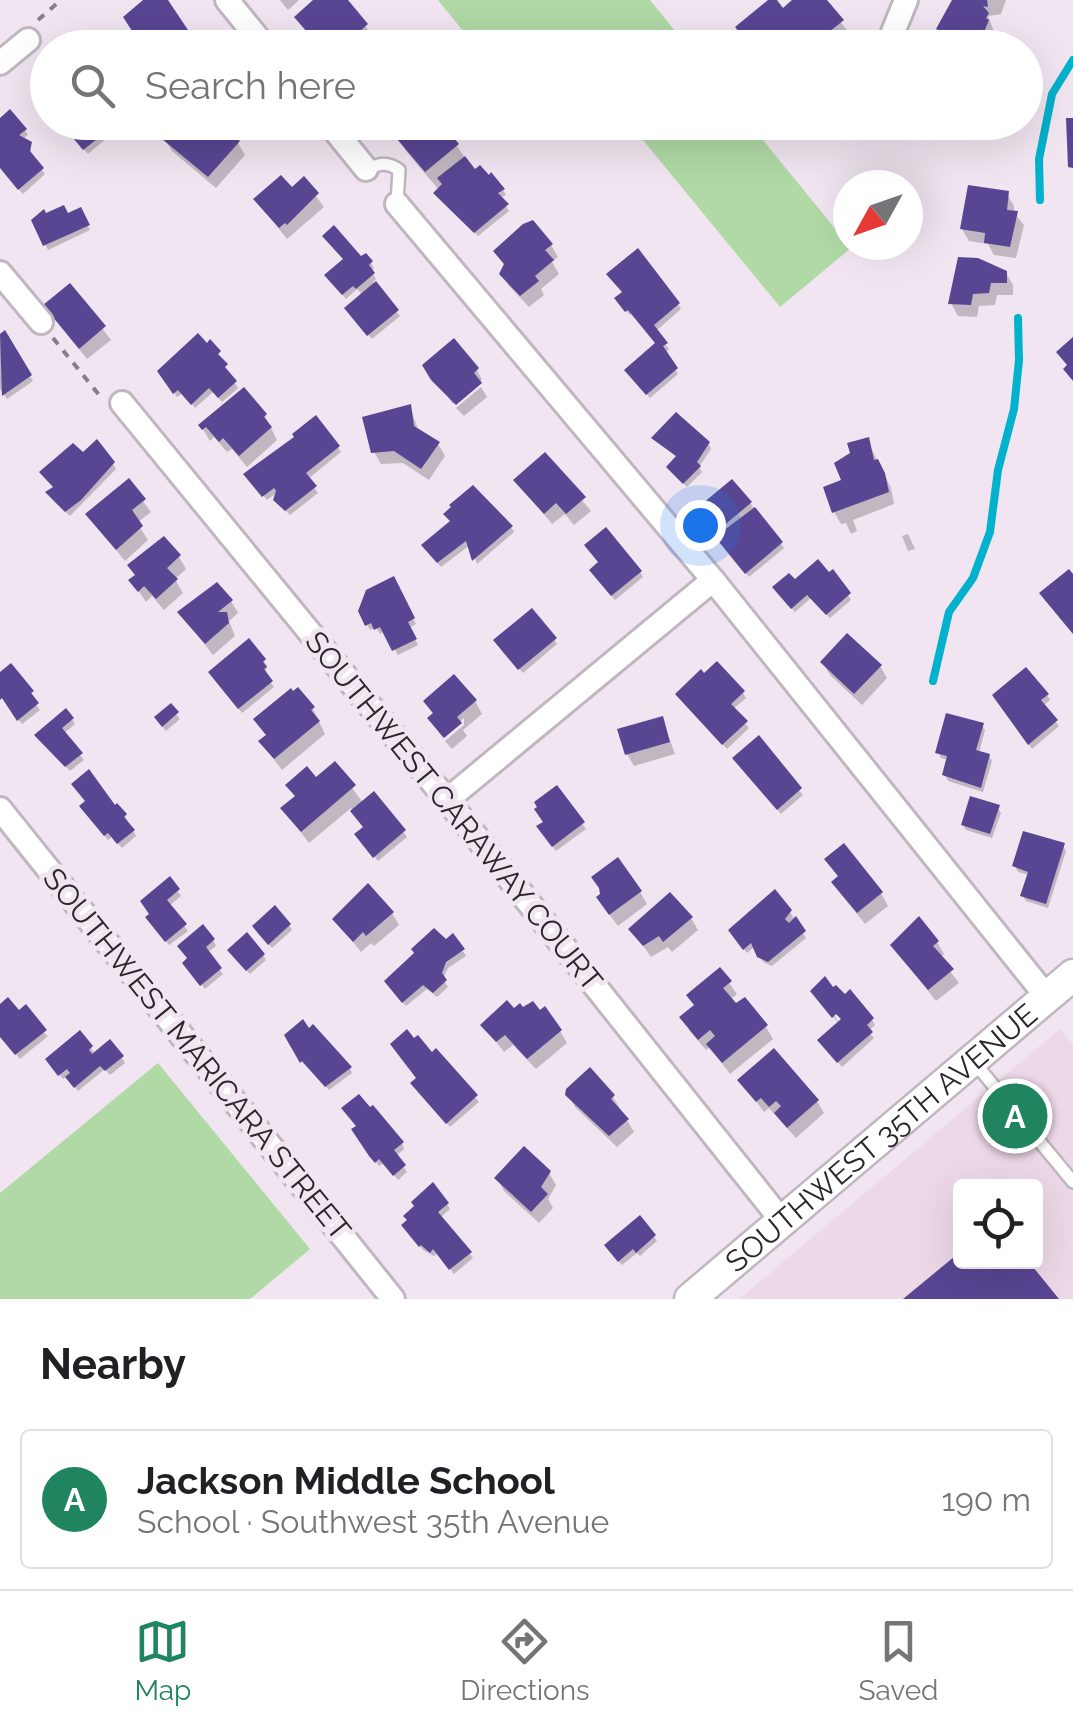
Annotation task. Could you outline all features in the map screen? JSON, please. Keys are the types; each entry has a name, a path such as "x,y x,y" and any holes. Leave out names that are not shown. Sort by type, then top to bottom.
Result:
{"street":[{"path":"227,0 251,30"},
{"path":"894,30 906,0"},
{"path":"0,62 28,40"},
{"path":"343,140 366,169"},
{"path":"398,204 713,580 1048,997"},
{"path":"0,273 40,322"},
{"name":"SOUTHWEST CARAWAY COURT","path":"122,403 782,1221"},
{"path":"446,800 713,580"},
{"name":"SOUTHWEST MARICARA STREET","path":"0,809 393,1299"},
{"name":"SOUTHWEST 35TH AVENUE","path":"690,1299 1073,976"}],"lane":[{"path":"366,169 391,164 398,170 398,204"},
{"path":"973,1060 1073,1182"}],"path":[{"path":"33,30 37,21 61,0"},
{"path":"28,40 30,36"},
{"path":"40,322 106,404 122,403"}],"shaded area":[{"path":"1060,1029 1073,1045 1073,1299 739,1299"}],"green space":[{"path":"438,0 650,0 674,30 462,30"},
{"path":"643,140 763,140 833,226 833,260 837,260 780,307"},
{"path":"158,1063 310,1249 250,1299 0,1299 0,1193"}],"building":[{"path":"143,0 168,0 188,30 131,30 123,17"},
{"path":"313,0 348,0 368,24 361,30 305,30 294,17"},
{"path":"768,0 777,0 783,8 792,0 827,0 844,20 832,30 735,27"},
{"path":"952,0 987,0 988,7 983,6 989,13 985,30 936,29"},
{"path":"10,109 27,129 19,135 32,142 30,151 44,168 18,190 0,168 0,118"},
{"path":"1066,118 1073,118 1073,168 1068,167"},
{"path":"75,140 96,140 83,150"},
{"path":"163,140 240,141 208,177"},
{"path":"398,140 456,140 459,144 425,172"},
{"path":"465,156 475,169 480,165 489,175 491,172 505,189 498,193 509,204 474,233 433,193 442,184 437,178"},
{"path":"281,175 292,187 304,176 319,193 287,225 279,228 253,199"},
{"path":"968,185 1009,191 1007,210 1018,211 1010,247 984,243 985,233 960,229"},
{"path":"64,205 68,213 81,207 90,225 43,246 31,220 44,209 46,213"},
{"path":"533,220 553,244 545,250 554,260 535,276 539,281 520,296 499,274 504,264 493,251"},
{"path":"334,225 361,256 366,253 373,261 369,265 375,273 342,295 324,275 343,259 322,236"},
{"path":"638,248 680,303 654,325 668,343 663,346 678,368 646,395 624,370 655,343 614,298 622,292 606,274"},
{"path":"958,257 978,258 1007,271 1007,283 991,283 989,293 973,294 971,305 948,304"},
{"path":"376,281 399,310 367,336 344,308"},
{"path":"70,283 106,326 79,349 43,305"},
{"path":"5,330 32,375 2,396 0,334"},
{"path":"198,333 221,351 218,354 237,381 218,398 209,388 191,405 178,390 173,394 157,371"},
{"path":"1073,337 1073,381 1056,352"},
{"path":"454,338 479,368 474,373 482,383 456,405 422,365"},
{"path":"244,387 267,414 264,417 272,427 239,456 223,438 219,442 206,427 202,430 198,425"},
{"path":"411,404 414,426 440,442 421,469 394,451 371,453 362,417"},
{"path":"676,412 710,442 697,462 701,466 683,484 666,467 676,456 651,438"},
{"path":"316,415 340,446 306,473 317,486 285,511 273,500 274,488 262,497 243,474 294,437 292,434"},
{"path":"869,437 874,460 878,459 885,473 889,492 832,513 823,487 841,480 834,463 850,453 847,443"},
{"path":"97,439 115,462 65,512 45,492 53,487 39,472 73,443 83,452"},
{"path":"545,452 586,497 566,514 556,503 544,514 513,480"},
{"path":"129,478 146,499 132,510 143,526 116,550 85,514"},
{"path":"732,479 752,502 716,532 696,509"},
{"path":"473,485 513,526 472,561 466,541 437,563 421,545 450,521 443,514"},
{"path":"755,507 783,542 745,574 715,537"},
{"path":"606,527 642,571 611,596 589,570 598,562 584,545"},
{"path":"164,536 181,555 167,568 178,579 156,599 144,586 138,592 128,580 135,575 127,565"},
{"path":"818,559 829,572 833,569 851,593 826,615 807,595 791,609 772,587 789,573 795,579"},
{"path":"1069,569 1073,574 1073,634 1039,593"},
{"path":"394,576 415,618 408,622 417,639 392,651 380,627 374,630 371,623 365,626 358,611 366,590"},
{"path":"217,582 233,600 218,612 227,612 229,623 205,644 177,612"},
{"path":"532,608 557,638 518,670 493,640"},
{"path":"847,633 882,665 854,694 820,662"},
{"path":"249,638 266,659 264,669 273,681 238,709 208,672"},
{"path":"717,661 745,691 731,704 748,721 722,745 675,694 701,669 704,673"},
{"path":"11,663 39,703 17,721 0,700 0,672"},
{"path":"1026,667 1049,694 1041,700 1058,720 1028,745 992,695"},
{"path":"454,674 477,700 457,717 462,723 444,738 427,718 433,713 423,701"},
{"path":"298,687 315,707 311,710 320,721 274,759 258,741 266,735 253,719 291,688 293,691"},
{"path":"171,703 179,712 162,727 154,717"},
{"path":"66,708 74,718 62,728 83,753 65,767 34,735"},
{"path":"946,713 984,723 976,750 990,754 981,788 942,775 947,756 935,753"},
{"path":"663,716 670,742 625,755 617,729"},
{"path":"759,735 802,788 777,810 732,758"},
{"path":"335,761 356,785 301,832 280,808 295,796 285,785 307,766 316,777"},
{"path":"89,769 115,805 127,814 124,817 135,830 117,844 108,833 104,836 79,806 85,801 71,784"},
{"path":"557,785 585,822 552,847 536,826 543,822 534,802"},
{"path":"374,791 406,830 373,858 354,834 363,827 350,811"},
{"path":"970,796 1000,805 990,834 961,825"},
{"path":"1023,831 1065,843 1046,904 1020,896 1028,872 1012,866"},
{"path":"844,843 883,892 857,913 831,882 838,876 824,859"},
{"path":"618,857 642,891 609,915 596,897 599,888 591,877"},
{"path":"170,876 180,889 167,900 187,924 165,942 145,917 149,914 140,901"},
{"path":"368,883 394,912 353,942 332,919"},
{"path":"775,889 792,910 785,919 789,923 796,916 806,931 768,962 757,957 751,943 743,950 728,930"},
{"path":"670,892 693,917 663,942 659,936 643,946 628,929"},
{"path":"275,905 291,924 268,945 252,926"},
{"path":"919,916 939,941 933,946 954,969 928,990 890,945"},
{"path":"203,924 215,939 206,947 222,968 200,986 182,963 187,958 177,946"},
{"path":"434,928 446,939 453,933 465,949 446,962 442,973 447,980 433,993 423,985 402,1003 384,981"},
{"path":"247,932 265,954 246,971 227,950"},
{"path":"720,967 732,981 723,988 736,1003 745,997 768,1025 722,1063 706,1044 715,1036 710,1030 698,1040 679,1017 694,1005 686,995"},
{"path":"825,976 845,994 850,989 874,1018 867,1025 873,1032 837,1063 817,1040 841,1019 836,1014 832,1018 810,991"},
{"path":"8,997 19,1010 26,1004 47,1030 15,1055 0,1037 0,1004"},
{"path":"507,1000 514,1008 533,1001 540,1010 545,1006 562,1030 527,1059 505,1035 496,1042 480,1025"},
{"path":"303,1019 309,1028 313,1024 352,1067 325,1087 300,1063 284,1035"},
{"path":"407,1029 414,1038 418,1035 432,1052 436,1048 478,1095 446,1124 410,1083 416,1078 390,1044"},
{"path":"80,1030 93,1046 89,1050 92,1054 110,1039 124,1056 105,1071 100,1066 74,1088 65,1077 70,1073 67,1069 58,1076 45,1059"},
{"path":"774,1048 819,1100 787,1128 774,1113 781,1106 776,1101 769,1107 761,1098 756,1102 737,1080"},
{"path":"590,1067 615,1095 611,1099 629,1119 609,1136 565,1095 566,1089"},
{"path":"359,1094 404,1142 394,1150 406,1165 393,1176 379,1159 375,1163 369,1156 351,1129 356,1126 341,1108"},
{"path":"524,1146 551,1171 541,1187 548,1194 531,1212 494,1178"},
{"path":"433,1182 449,1203 438,1212 472,1252 449,1270 433,1249 430,1253 419,1247 401,1225 407,1220 403,1216 414,1206 411,1202"},
{"path":"640,1215 656,1235 636,1253 633,1249 618,1262 604,1245"},
{"path":"953,1258 953,1269 1035,1269 1059,1299 903,1299"}],"waterway":[{"path":"1043,139 1052,94 1073,60"},
{"path":"1040,200 1043,140"},
{"path":"933,681 949,612 973,578 990,532 998,470 1014,409 1018,318"}],"place":[{"name":"Jackson Middle School","path":"1015,1116"}]}
